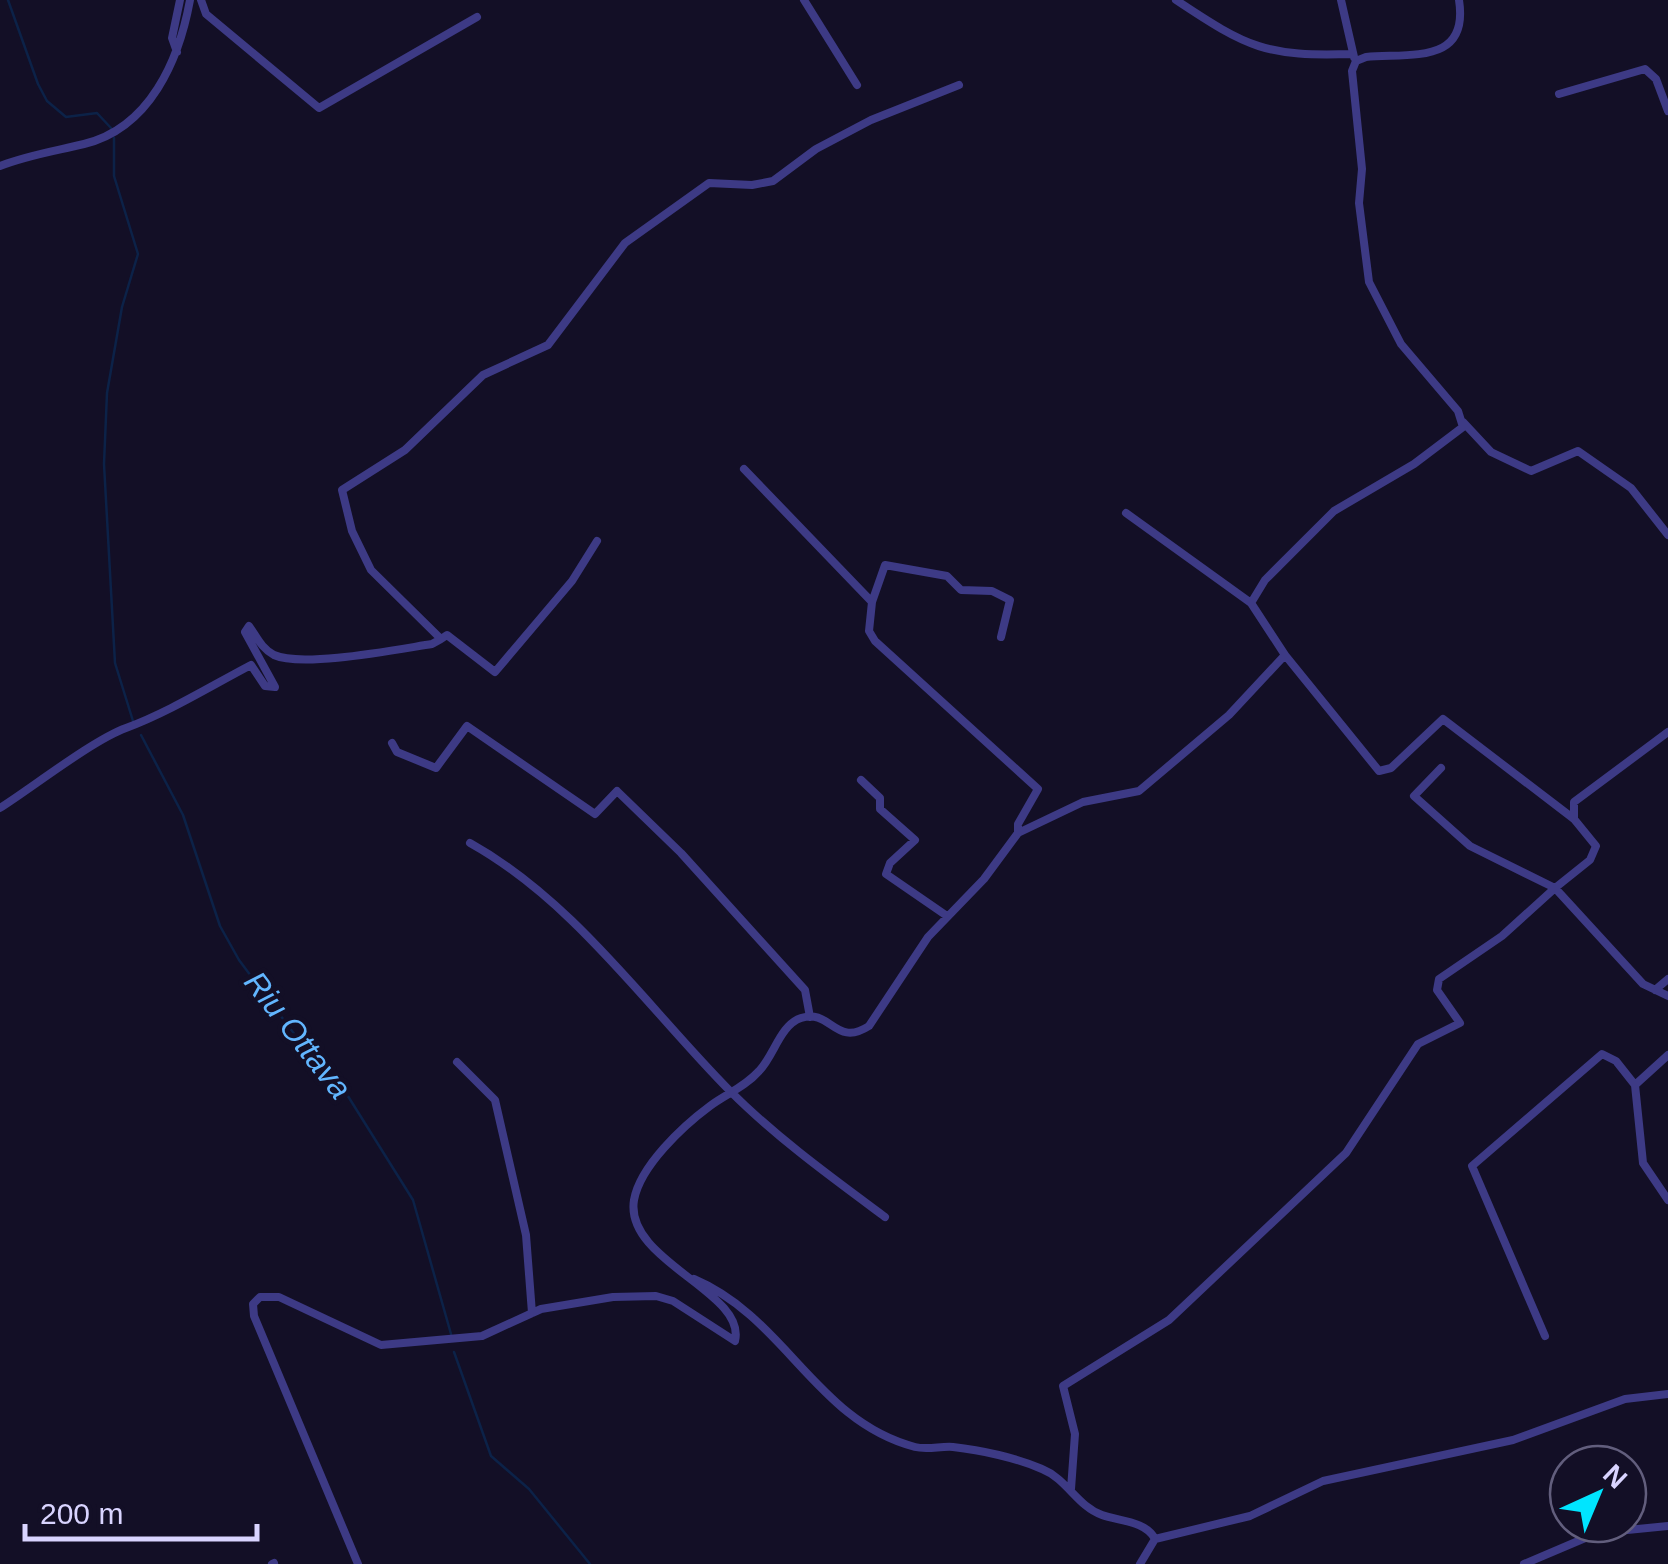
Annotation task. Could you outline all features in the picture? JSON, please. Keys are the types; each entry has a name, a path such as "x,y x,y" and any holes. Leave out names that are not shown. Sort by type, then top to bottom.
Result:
{"street":[{"path":"177,52 172,38 180,0"},
{"path":"0,166 110,134 155,93 177,52 190,0"},
{"path":"201,0 206,14 305,101 319,108 478,17"},
{"path":"804,0 857,85"},
{"path":"1176,0 1227,33 1278,55 1355,58 1446,48 1457,39 1463,20 1459,0"},
{"path":"1341,0 1355,58 1352,71 1362,169 1358,203 1368,282 1400,344 1491,452 1531,471 1578,451 1631,488 1668,535"},
{"path":"1559,94 1644,69 1656,79 1668,111"},
{"path":"441,638 372,570 352,531 342,490 405,450 483,375 548,345 625,244 709,183 752,186 773,181 816,149 870,120 959,85"},
{"path":"1251,603 1265,580 1334,510 1414,464 1463,427 1463,421"},
{"path":"744,469 872,602"},
{"path":"1072,1488 1075,1434 1062,1386 1169,1320 1346,1153 1418,1044 1460,1023 1437,990 1440,979 1502,936 1590,860 1596,846 1574,819 1443,719 1392,768 1379,771 1285,656 1251,603 1126,513"},
{"path":"0,808 127,728 164,715 183,700 251,665 265,686 275,688 248,641 245,632 249,626 261,646 282,658 354,655 432,644 447,635 495,672 572,580 597,541"},
{"path":"1001,637 1010,600 992,591 961,590 947,576 885,564 872,602 869,631 874,642 1038,789 1018,824 1018,833"},
{"path":"358,1564 254,1316 254,1304 269,1294 279,1297 381,1345 482,1336 532,1313 614,1297 656,1296 673,1301 734,1341 733,1323 690,1276 640,1234 633,1203 640,1180 656,1158 710,1106 733,1093 765,1065 790,1024 819,1017 843,1033 857,1034 870,1026 947,916 984,880 1018,833 1083,802 1138,791 1229,715 1285,656"},
{"path":"392,743 397,752 436,768 467,726 595,814 617,791 679,850 806,990 810,1017"},
{"path":"1574,819 1574,802 1668,732"},
{"path":"1441,768 1414,796 1470,846 1555,888 1643,984 1668,996"},
{"path":"860,780 880,798 880,808 915,840 890,863 886,874 947,916"},
{"path":"470,844 509,865 586,936 733,1093 795,1150 885,1217"},
{"path":"1655,990 1668,979"},
{"path":"1546,1336 1472,1166 1602,1054 1616,1061 1636,1085 1644,1163 1668,1200"},
{"path":"1636,1085 1668,1055"},
{"path":"457,1062 495,1100 526,1235 532,1313"},
{"path":"690,1276 740,1302 774,1333 828,1398 856,1420 918,1448 971,1449 1044,1469 1072,1488 1078,1500 1098,1514 1145,1528 1155,1539"},
{"path":"1140,1564 1155,1539 1250,1516 1323,1481 1514,1440 1625,1399 1668,1394"},
{"path":"1524,1564 1597,1533 1668,1526"}],"waterway":[{"name":"Riu Ottava","path":"8,0 47,101 66,117 97,113 111,128"},
{"name":"Riu Ottava","path":"114,138 114,176 138,254 122,307 107,393 104,464 115,663 133,721"},
{"name":"Riu Ottava","path":"141,735 183,815 220,926 239,960 304,1047 341,1085 413,1200 451,1334"},
{"name":"Riu Ottava","path":"454,1352 491,1456 529,1489 590,1564"}]}
